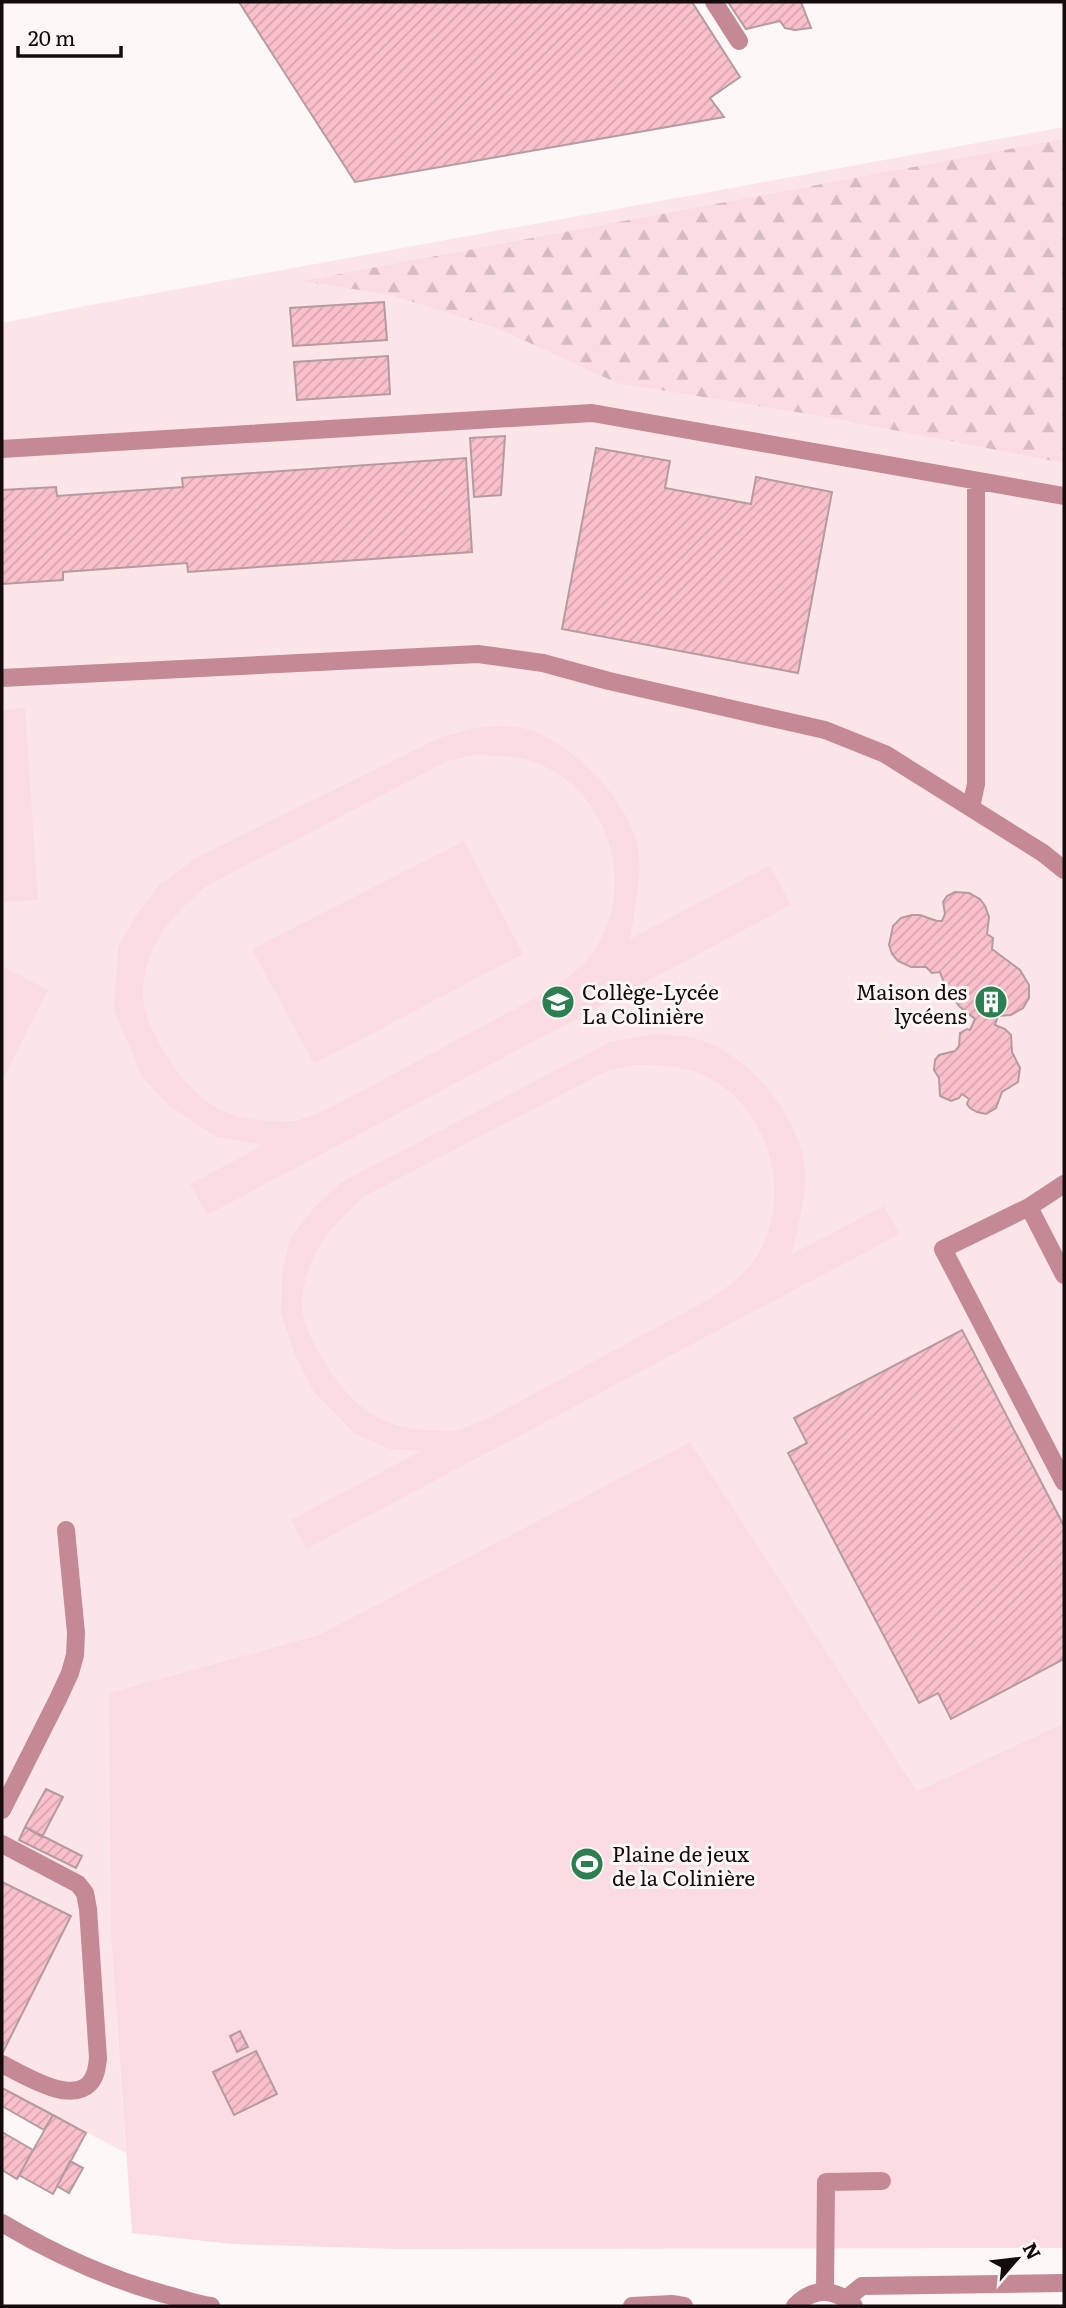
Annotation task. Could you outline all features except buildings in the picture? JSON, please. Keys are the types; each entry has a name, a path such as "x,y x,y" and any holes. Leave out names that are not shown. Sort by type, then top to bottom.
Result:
{"street":[{"path":"714,2 739,41"},
{"path":"2,449 592,413 1064,496"},
{"path":"971,807 976,785 976,481"},
{"path":"2,678 478,654 543,663 609,681 825,730 885,754 1043,853 1064,870"},
{"path":"1064,1184 1029,1208 943,1249 1064,1482"},
{"path":"1029,1208 1064,1275"},
{"path":"2,1810 58,1699 75,1655 76,1633 66,1530"},
{"path":"2,1844 78,1884 85,1893 98,2058 96,2073 89,2083 79,2090 54,2089 2,2064"},
{"path":"825,2291 827,2182 882,2181"},
{"path":"2,2223 85,2268 133,2285 211,2306"},
{"path":"795,2306 804,2297 825,2291 836,2293 850,2302 862,2286 1064,2283"},
{"path":"632,2306 684,2306"}],"shaded area":[{"name":"Collège-Lycée La Colinière","path":"1064,127 1064,1723 917,1791 690,1443 318,1635 110,1693 111,1937 126,2153 2,2088 2,323"}],"green space":[{"path":"1064,139 1064,463 821,416 617,383 499,329 391,295 302,281"},
{"path":"25,708 38,900 2,902 2,710"},
{"path":"480,727 523,728 559,744 593,772 621,807 637,842 639,878 630,939 770,865 791,905 207,1215 190,1184 264,1145 216,1137 167,1104 142,1076 114,1011 118,947 137,914 159,885 194,859 441,737","holes":["475,755 515,757 539,764 563,778 583,796 598,817 614,868 614,895 609,921 592,953 576,971 550,990 328,1109 298,1120 271,1121 235,1116 206,1101 172,1064 148,1020 143,996 145,972 163,931 205,887 448,761"]},
{"path":"464,841 523,954 314,1064 252,949"},
{"path":"2,966 48,990 2,1081"},
{"path":"654,1034 697,1039 716,1046 735,1058 768,1089 793,1128 805,1169 803,1202 792,1254 884,1206 900,1234 306,1549 291,1520 421,1451 389,1449 354,1433 314,1392 294,1353 281,1313 282,1275 290,1238 314,1208 340,1183 610,1042","holes":["635,1065 659,1065 699,1073 723,1087 743,1105 758,1127 774,1178 774,1205 768,1231 752,1263 736,1280 709,1299 487,1419 469,1426 451,1431 412,1429 380,1419 366,1410 342,1387 332,1373 310,1336 305,1321 302,1306 305,1281 323,1240 365,1196 607,1071"]},
{"name":"Plaine de jeux de la Colinière","path":"690,1442 917,1791 1064,1723 1064,2248 399,2249 232,2244 132,2233 111,1937 109,1693 318,1635"}],"place":[{"name":"Collège-Lycée La Colinière","path":"558,1002"},
{"name":"Maison des lycéens","path":"991,1002"},
{"name":"Plaine de jeux de la Colinière","path":"587,1864"}]}
